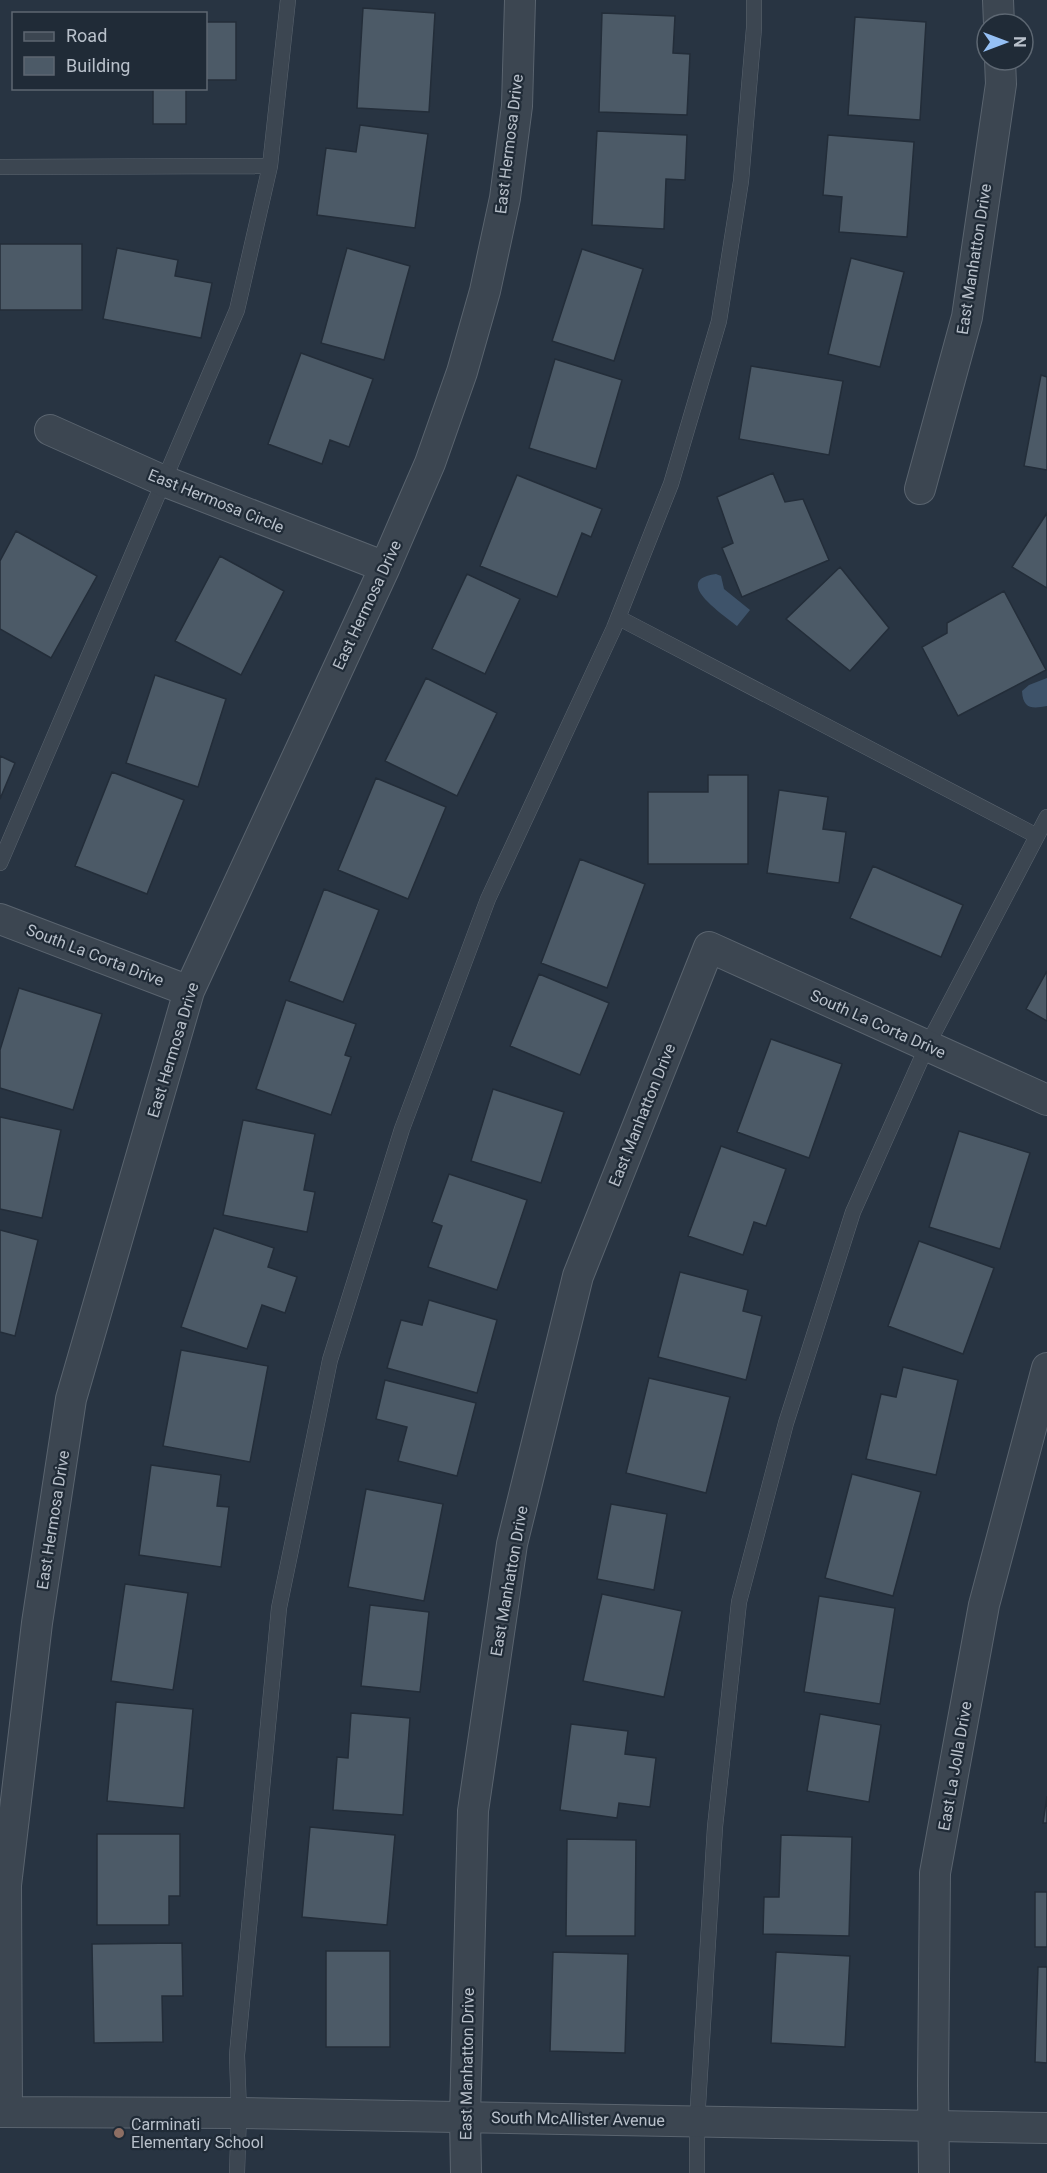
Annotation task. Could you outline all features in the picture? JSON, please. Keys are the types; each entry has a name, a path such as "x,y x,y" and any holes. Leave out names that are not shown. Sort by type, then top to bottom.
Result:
{"street":[{"name":"East Hermosa Drive","path":"4,2112 6,1885 37,1623 71,1399 189,991 385,567 430,463 462,372 485,291 505,198 516,118 520,0"},
{"name":"East Manhatton Drive","path":"920,489 967,317 1001,84 1000,72"},
{"name":"East Hermosa Circle","path":"50,430 164,481 385,567"},
{"name":"South La Corta Drive","path":"0,919 189,991"},
{"name":"East Manhatton Drive","path":"466,2173 465,2118 473,1811 512,1544 578,1276 709,947"},
{"name":"South La Corta Drive","path":"709,947 1047,1100"},
{"name":"East La Jolla Drive","path":"934,2173 935,1873 984,1605 1047,1368"},
{"name":"South McAllister Avenue","path":"4,2112 239,2113 1047,2128"}],"lane":[{"path":"0,863 237,310 270,166 288,0"},
{"path":"237,2173 239,2113 237,2055 279,1608 330,1360 402,1129 488,899 619,618 671,484 719,321 741,181 754,27 754,0"},
{"path":"0,168 270,166"},
{"path":"619,618 1037,836"},
{"path":"697,2173 697,2122 715,1827 739,1602 786,1423 853,1212 927,1046 1047,818"}],"water":[{"path":"716,574 721,576 724,589 750,610 737,626 704,598 699,590 698,583 703,578"},
{"path":"1047,678 1047,706 1033,707 1026,704 1022,691 1029,685"}],"building":[{"path":"363,8 435,13 429,112 357,108"},
{"path":"602,13 675,16 673,53 690,54 687,115 599,112"},
{"path":"855,17 926,22 920,120 848,115"},
{"path":"207,22 236,22 236,80 207,80"},
{"path":"153,90 186,90 186,124 153,124"},
{"path":"360,125 428,134 415,228 317,215 326,148 356,152"},
{"path":"597,131 687,135 685,180 666,179 664,229 592,225"},
{"path":"828,135 914,142 907,237 839,232 842,197 823,195"},
{"path":"0,244 82,244 82,310 0,310"},
{"path":"117,248 178,260 175,276 212,283 201,338 103,319"},
{"path":"347,248 410,266 384,360 321,343"},
{"path":"582,249 643,269 614,361 552,341"},
{"path":"851,258 904,272 880,367 828,354"},
{"path":"301,353 373,379 349,447 330,440 322,464 268,444"},
{"path":"555,359 622,380 596,469 529,448"},
{"path":"751,366 843,381 829,455 739,439"},
{"path":"1041,375 1047,377 1047,470 1024,466"},
{"path":"773,473 785,502 803,499 829,560 742,597 722,548 733,543 717,497"},
{"path":"517,475 602,509 591,537 582,533 557,597 480,566"},
{"path":"1047,513 1047,588 1012,567"},
{"path":"16,531 97,576 51,658 0,629 0,561"},
{"path":"220,556 284,591 241,675 175,641"},
{"path":"840,567 889,628 850,671 786,619"},
{"path":"467,574 520,599 485,674 432,649"},
{"path":"1004,591 1046,670 958,716 922,647 947,633 947,623"},
{"path":"155,675 226,699 198,787 126,763"},
{"path":"426,678 497,713 457,796 385,761"},
{"path":"0,756 15,763 0,799"},
{"path":"112,772 184,800 147,894 75,866"},
{"path":"708,775 748,775 748,864 648,864 648,792 708,792"},
{"path":"376,778 446,807 408,899 338,870"},
{"path":"779,790 828,797 823,829 846,832 839,883 767,873"},
{"path":"580,859 645,884 607,988 541,963"},
{"path":"873,866 963,905 941,957 850,918"},
{"path":"324,889 379,910 343,1002 289,981"},
{"path":"1047,971 1047,1021 1026,1009"},
{"path":"539,974 609,1003 580,1075 510,1046"},
{"path":"19,988 102,1014 73,1110 0,1088 0,1050"},
{"path":"286,1000 356,1024 345,1055 351,1057 331,1115 256,1089"},
{"path":"771,1039 842,1064 809,1158 737,1132"},
{"path":"493,1089 564,1112 541,1183 471,1161"},
{"path":"0,1117 61,1130 42,1218 0,1209"},
{"path":"243,1120 315,1134 304,1190 315,1192 307,1232 223,1215"},
{"path":"959,1131 1030,1153 1000,1249 929,1227"},
{"path":"721,1146 786,1169 766,1226 754,1222 743,1255 688,1236"},
{"path":"449,1174 527,1200 497,1290 428,1267 442,1226 432,1222"},
{"path":"214,1228 274,1248 268,1267 297,1277 285,1313 262,1305 247,1349 181,1327"},
{"path":"0,1230 38,1240 15,1336 0,1332"},
{"path":"919,1241 994,1268 963,1354 888,1326"},
{"path":"680,1272 748,1290 743,1311 762,1316 746,1380 658,1357"},
{"path":"429,1300 497,1320 477,1393 387,1368 401,1320 422,1325"},
{"path":"181,1350 268,1366 250,1462 163,1446"},
{"path":"903,1367 958,1380 936,1475 866,1459 881,1394 896,1397"},
{"path":"649,1378 730,1397 706,1493 626,1473"},
{"path":"385,1380 476,1403 457,1476 398,1461 407,1427 376,1419"},
{"path":"151,1465 221,1475 217,1506 229,1507 221,1567 139,1555"},
{"path":"852,1474 921,1492 893,1596 825,1578"},
{"path":"366,1489 443,1504 424,1601 348,1587"},
{"path":"611,1504 667,1514 654,1590 597,1579"},
{"path":"125,1584 188,1593 173,1690 111,1681"},
{"path":"602,1594 682,1611 664,1697 583,1681"},
{"path":"819,1596 895,1608 880,1704 804,1692"},
{"path":"370,1605 429,1612 420,1692 361,1686"},
{"path":"116,1702 193,1709 184,1808 107,1801"},
{"path":"351,1713 410,1718 403,1815 333,1810 337,1757 348,1758"},
{"path":"820,1714 881,1725 869,1802 807,1791"},
{"path":"571,1724 628,1731 625,1754 656,1758 650,1807 619,1803 617,1818 560,1810"},
{"path":"1047,1796 1047,1823 1043,1823"},
{"path":"310,1827 395,1835 387,1925 302,1917"},
{"path":"97,1834 180,1834 180,1896 169,1896 169,1925 97,1925"},
{"path":"781,1835 852,1837 849,1936 763,1934 764,1897 779,1897"},
{"path":"567,1839 636,1840 635,1936 566,1936"},
{"path":"1035,1892 1047,1892 1047,1947 1035,1947"},
{"path":"182,1943 183,1996 162,1996 163,2042 94,2043 92,1944"},
{"path":"326,1951 390,1951 390,2047 326,2047"},
{"path":"553,1952 628,1954 625,2053 550,2051"},
{"path":"776,1952 850,1956 845,2047 771,2043"},
{"path":"1038,1967 1047,1967 1047,2063 1035,2062"}],"place":[{"name":"Carminati Elementary School","path":"119,2133"}]}
